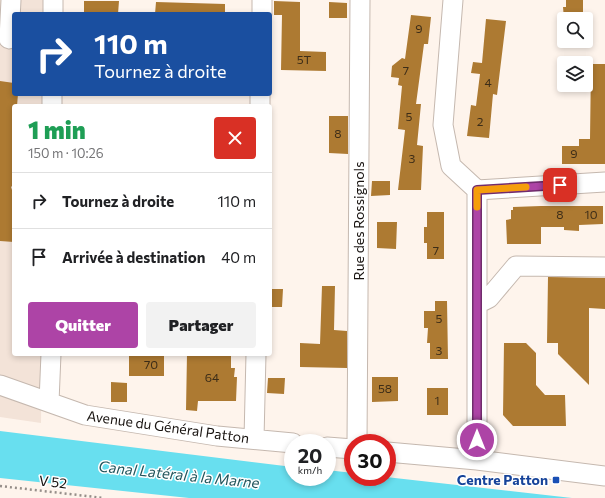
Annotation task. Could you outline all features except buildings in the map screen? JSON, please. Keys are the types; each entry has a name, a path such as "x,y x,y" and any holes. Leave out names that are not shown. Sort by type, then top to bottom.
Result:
{"street":[{"path":"8,41 12,0"},
{"path":"53,0 53,12"},
{"path":"262,0 262,12"},
{"name":"Rue des Rossignols","path":"357,434 360,0"},
{"path":"453,0 443,125 451,166 477,190 605,182"},
{"path":"477,190 477,460"},
{"path":"478,304 489,298 516,266 605,266"},
{"path":"48,402 51,356"},
{"path":"254,439 256,356"},
{"name":"Avenue du Général Patton","path":"0,385 85,415 131,424 218,436 284,442"},
{"path":"396,453 477,460 605,476"}],"path":[{"name":"V 52","path":"0,486 104,498"}],"shaded area":[{"path":"0,0 43,0 43,12 12,12 12,96 43,96 43,104 12,104 12,356 42,356 41,423 0,417"}],"water":[{"name":"Canal Latéral à la Marne","path":"0,431 284,466 284,486 336,486 336,471 344,472 344,486 396,486 396,478 572,498 189,498 0,478"}],"slow traffic":[{"path":"477,207 477,190 526,187"}],"place":[{"name":"Centre Patton","path":"556,480"}],"route":[{"path":"477,440 477,190 560,185"}]}
